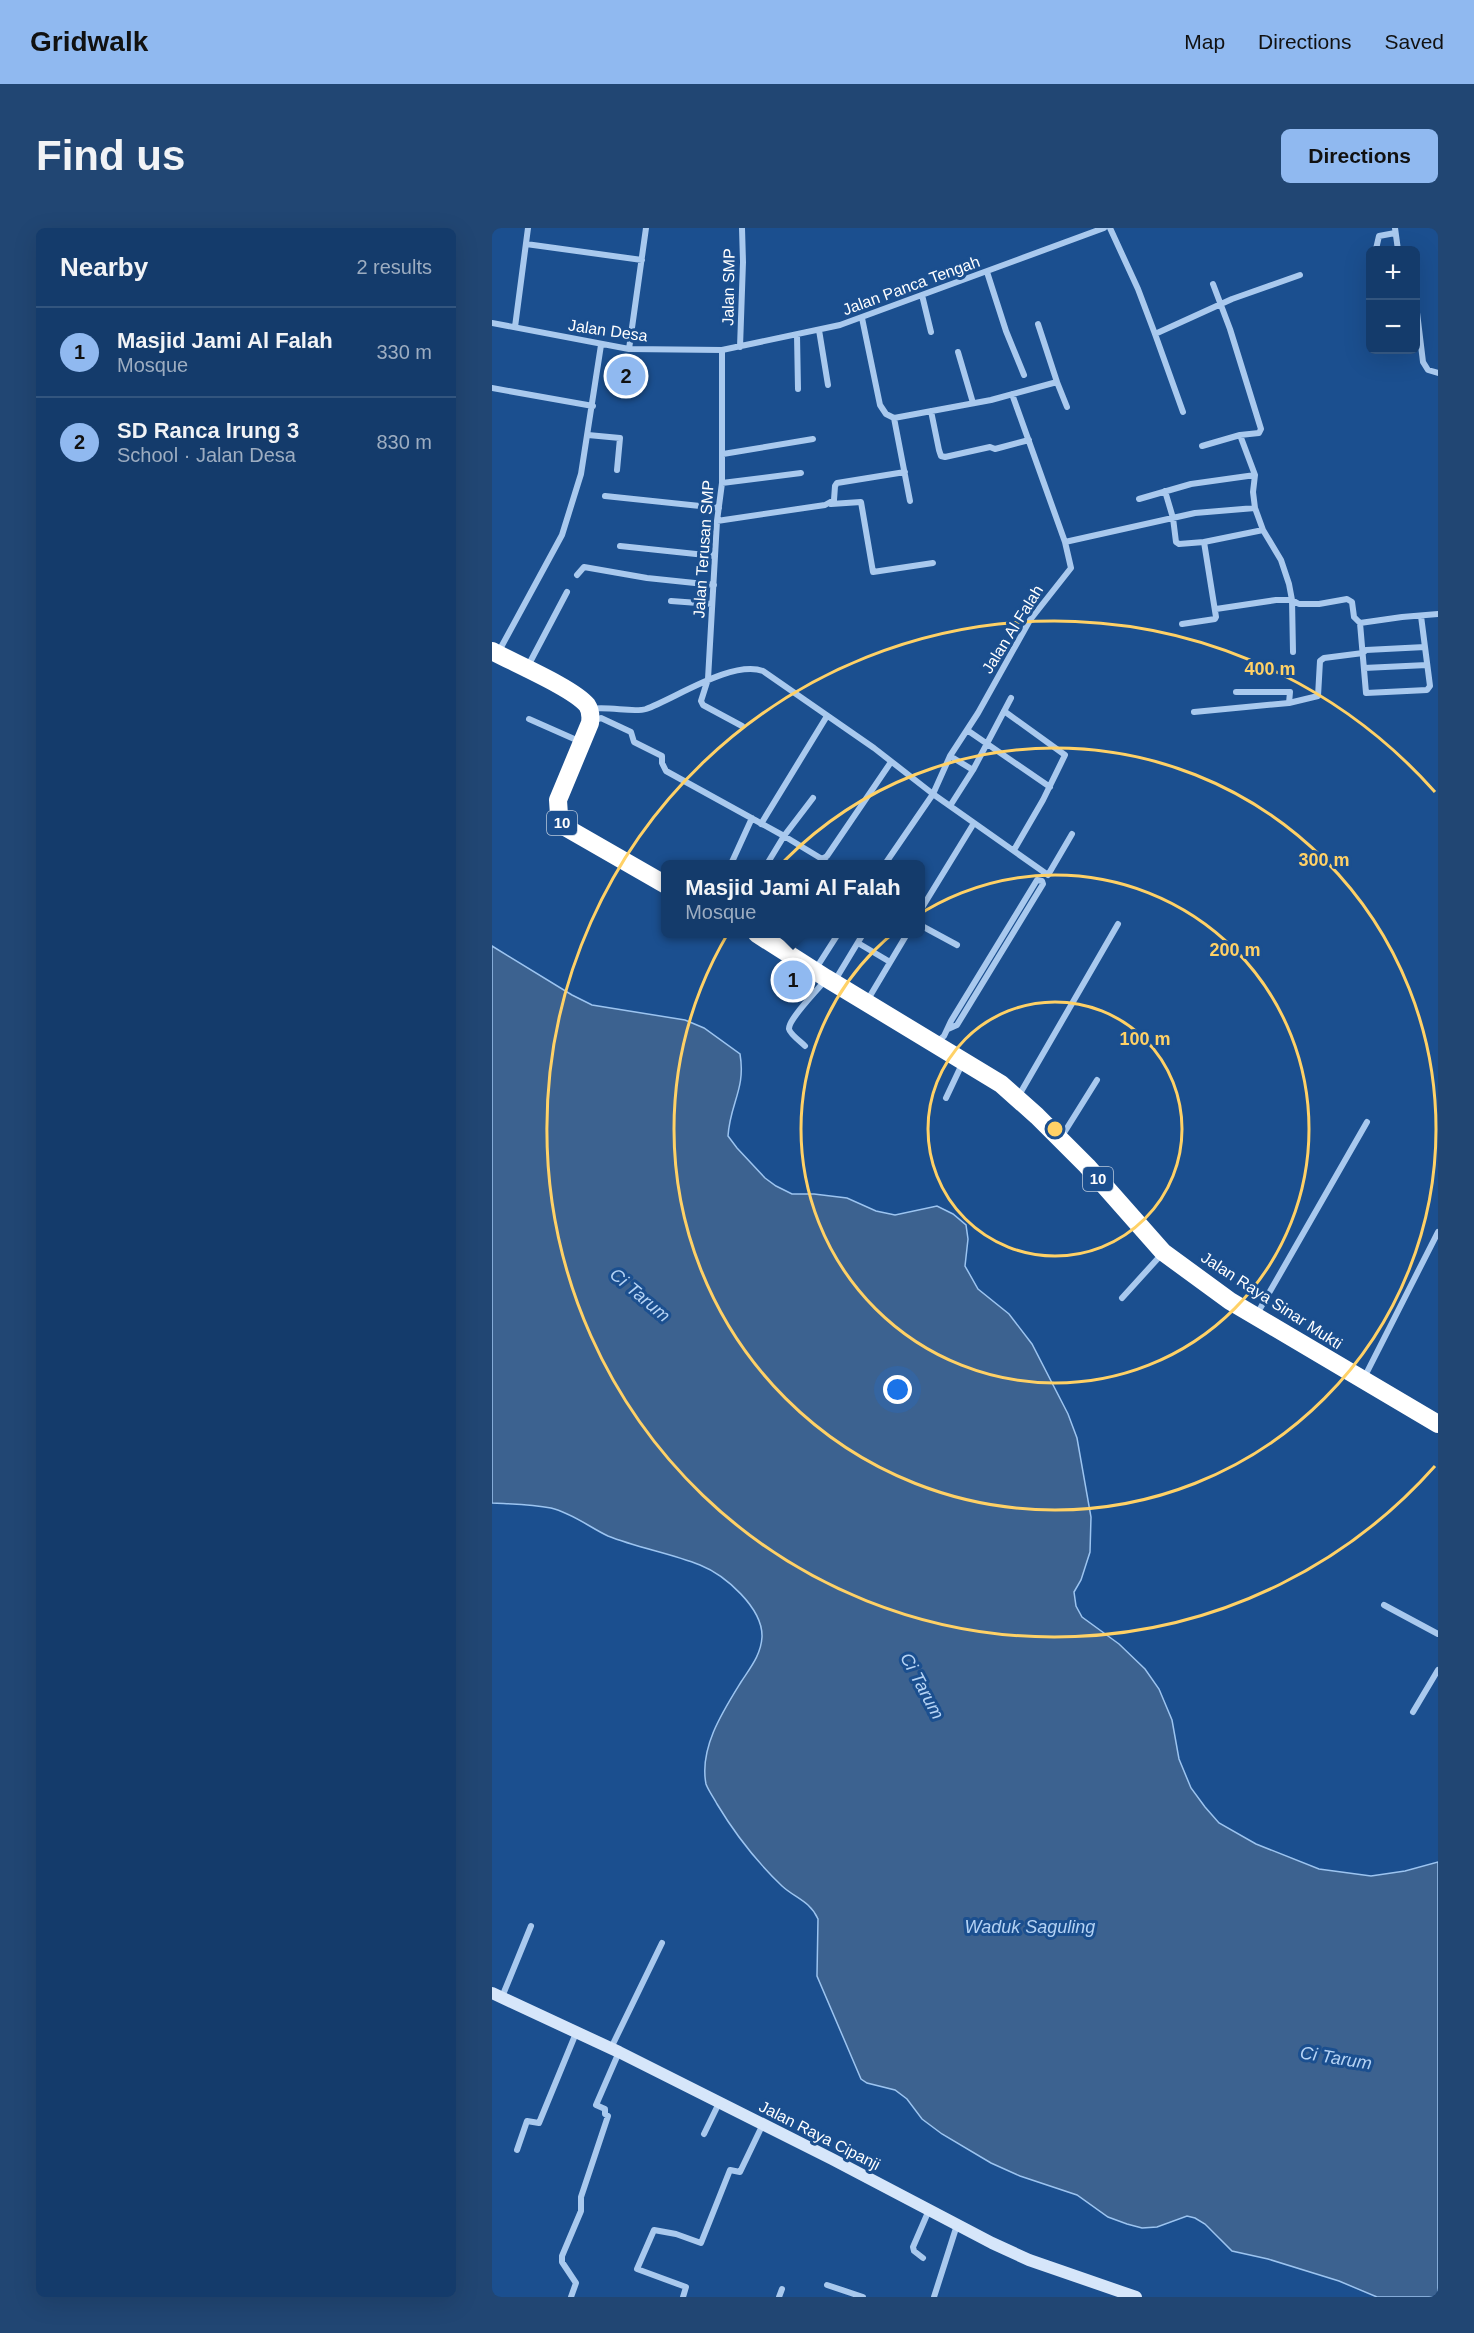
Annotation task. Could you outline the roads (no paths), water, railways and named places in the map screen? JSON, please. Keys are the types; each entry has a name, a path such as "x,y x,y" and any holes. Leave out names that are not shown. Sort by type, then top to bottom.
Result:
{"highway":[{"path":"494,653 562,688 586,704 589,716"},
{"name":"10","path":"589,716 582,743 558,800 558,811 562,824 661,882"},
{"name":"Jalan Raya Sinar Mukti","path":"764,938 1001,1084 1060,1139 1163,1252 1255,1317 1438,1424"}],"main road":[{"name":"Jalan Raya Cipanji","path":"497,1995 615,2050 1029,2260 1136,2297"}],"street":[{"path":"515,327 528,228"},
{"path":"629,349 646,228"},
{"name":"Jalan SMP","path":"740,347 742,228"},
{"name":"Jalan Panca Tengah","path":"722,350 819,330 862,318 987,272 1086,231 1104,228"},
{"path":"1110,228 1142,298 1184,412"},
{"path":"1377,246 1379,236 1395,231 1397,246"},
{"path":"526,244 642,260"},
{"path":"987,272 1006,331 1024,375"},
{"path":"1155,334 1221,304 1300,275"},
{"path":"1202,446 1240,435 1259,433 1261,429 1213,284"},
{"path":"922,296 931,332"},
{"path":"862,318 880,405 886,414 894,418 973,403 1057,382"},
{"name":"Jalan Desa","path":"492,323 629,349 722,350"},
{"path":"1038,324 1067,407"},
{"path":"819,330 828,385"},
{"path":"797,335 798,389"},
{"path":"1420,339 1423,362 1428,370 1438,373"},
{"path":"494,653 562,535 581,474 601,345"},
{"name":"Jalan Terusan SMP","path":"722,350 722,483 717,521 708,680 701,703 742,726"},
{"path":"958,352 973,403"},
{"path":"492,388 593,406"},
{"name":"Jalan Al Falah","path":"888,860 933,794 950,756 968,730 1030,620 1054,586 1070,570 1071,565 1065,542 1012,394"},
{"path":"931,411 941,456 1029,440"},
{"path":"894,418 910,501"},
{"path":"588,435 620,438 617,470"},
{"path":"1240,435 1255,475 1253,492 1255,508 1263,530 1281,560 1292,600 1293,652"},
{"path":"723,454 813,439"},
{"path":"831,504 837,483 905,472"},
{"path":"722,483 801,473"},
{"path":"1138,499 1191,483 1255,475"},
{"path":"1165,491 1173,518 1176,542 1179,544 1204,542 1263,530"},
{"path":"604,496 718,508"},
{"path":"717,521 831,504 861,502 873,572 933,563"},
{"path":"1065,542 1196,513 1255,508"},
{"path":"1182,624 1215,619 1216,609 1204,542"},
{"path":"620,546 715,556"},
{"path":"577,575 584,567 714,585"},
{"path":"526,669 567,592"},
{"path":"1216,609 1292,600 1306,605 1348,599 1352,602 1354,617 1360,623 1365,692 1369,694 1427,690 1430,686 1421,616"},
{"path":"671,601 712,604"},
{"path":"1360,623 1438,614"},
{"path":"1194,712 1288,704 1318,696 1322,659 1363,653 1366,650 1425,647"},
{"path":"1364,668 1427,665"},
{"path":"589,716 612,707 643,710 708,680 753,667 763,671 1048,874 1072,834"},
{"path":"1236,692 1290,692 1288,704"},
{"path":"950,806 973,770 1011,698"},
{"path":"1004,711 1065,755 1050,787 1014,850"},
{"path":"589,716 602,718 632,732 634,742 662,756 662,763 666,771 822,859 827,856 891,762"},
{"path":"761,824 827,716"},
{"path":"529,719 582,743"},
{"path":"968,730 1050,787"},
{"path":"950,756 973,770"},
{"path":"769,860 784,836 813,798"},
{"path":"735,860 752,818"},
{"path":"925,903 974,823"},
{"path":"935,1044 948,1029 991,954 1037,880 1040,880 1043,884 957,1025 948,1029"},
{"path":"1018,1098 1118,924"},
{"path":"925,927 957,945"},
{"path":"788,954 798,938"},
{"path":"825,977 837,938"},
{"path":"805,1046 789,1030 789,1026 800,1007 812,998 825,977 860,938"},
{"path":"867,1002 904,938"},
{"path":"858,943 890,962"},
{"path":"991,954 998,958"},
{"path":"951,1021 957,1025"},
{"path":"946,1098 963,1062"},
{"path":"1060,1139 1097,1080"},
{"path":"1255,1317 1367,1122"},
{"path":"1363,1380 1438,1232"},
{"path":"1122,1298 1163,1252"},
{"path":"1384,1605 1438,1634"},
{"path":"1413,1712 1438,1670"},
{"path":"497,1995 531,1926"},
{"path":"572,2297 576,2283 562,2262 562,2256 581,2211 581,2197 608,2116 604,2109 596,2105 615,2050 662,1943"},
{"path":"517,2150 527,2121 539,2123 577,2032"},
{"path":"704,2134 719,2102"},
{"path":"683,2297 686,2287 637,2269 650,2235 654,2230 701,2242 730,2170 740,2172 763,2124"},
{"path":"923,2258 914,2251 913,2247 929,2210"},
{"path":"934,2297 957,2224"},
{"path":"827,2285 863,2297"},
{"path":"779,2297 782,2289"}],"water":[{"name":"Waduk Saguling","path":"492,946 592,1005 685,1020 704,1028 740,1054 741,1077 728,1136 765,1178 776,1186 792,1194 847,1198 876,1211 895,1215 937,1206 953,1214 966,1225 968,1239 965,1266 978,1289 1009,1314 1032,1344 1068,1414 1077,1438 1091,1517 1090,1552 1081,1580 1074,1592 1076,1606 1082,1617 1119,1644 1145,1669 1159,1689 1172,1720 1179,1759 1191,1788 1205,1807 1219,1823 1256,1844 1319,1869 1371,1876 1405,1871 1438,1862 1438,2297 1377,2297 1339,2281 1268,2259 1232,2251 1205,2224 1187,2216 1157,2227 1142,2228 1108,2217 1077,2195 1020,2176 991,2163 942,2134 922,2119 907,2099 895,2090 867,2083 861,2079 817,1976 818,1919 815,1913 802,1900 782,1886 755,1857 731,1826 706,1784 706,1757 714,1730 760,1650 761,1626 749,1604 720,1576 700,1565 608,1536 559,1510 492,1503"}],"place":[{"name":"SD Ranca Irung 3","path":"626,376"},
{"name":"Masjid Jami Al Falah","path":"793,980"}],"water label":[{"name":"Ci Tarum","path":"640,1295"},
{"name":"Ci Tarum","path":"922,1686"},
{"name":"Ci Tarum","path":"1336,2058"}]}
